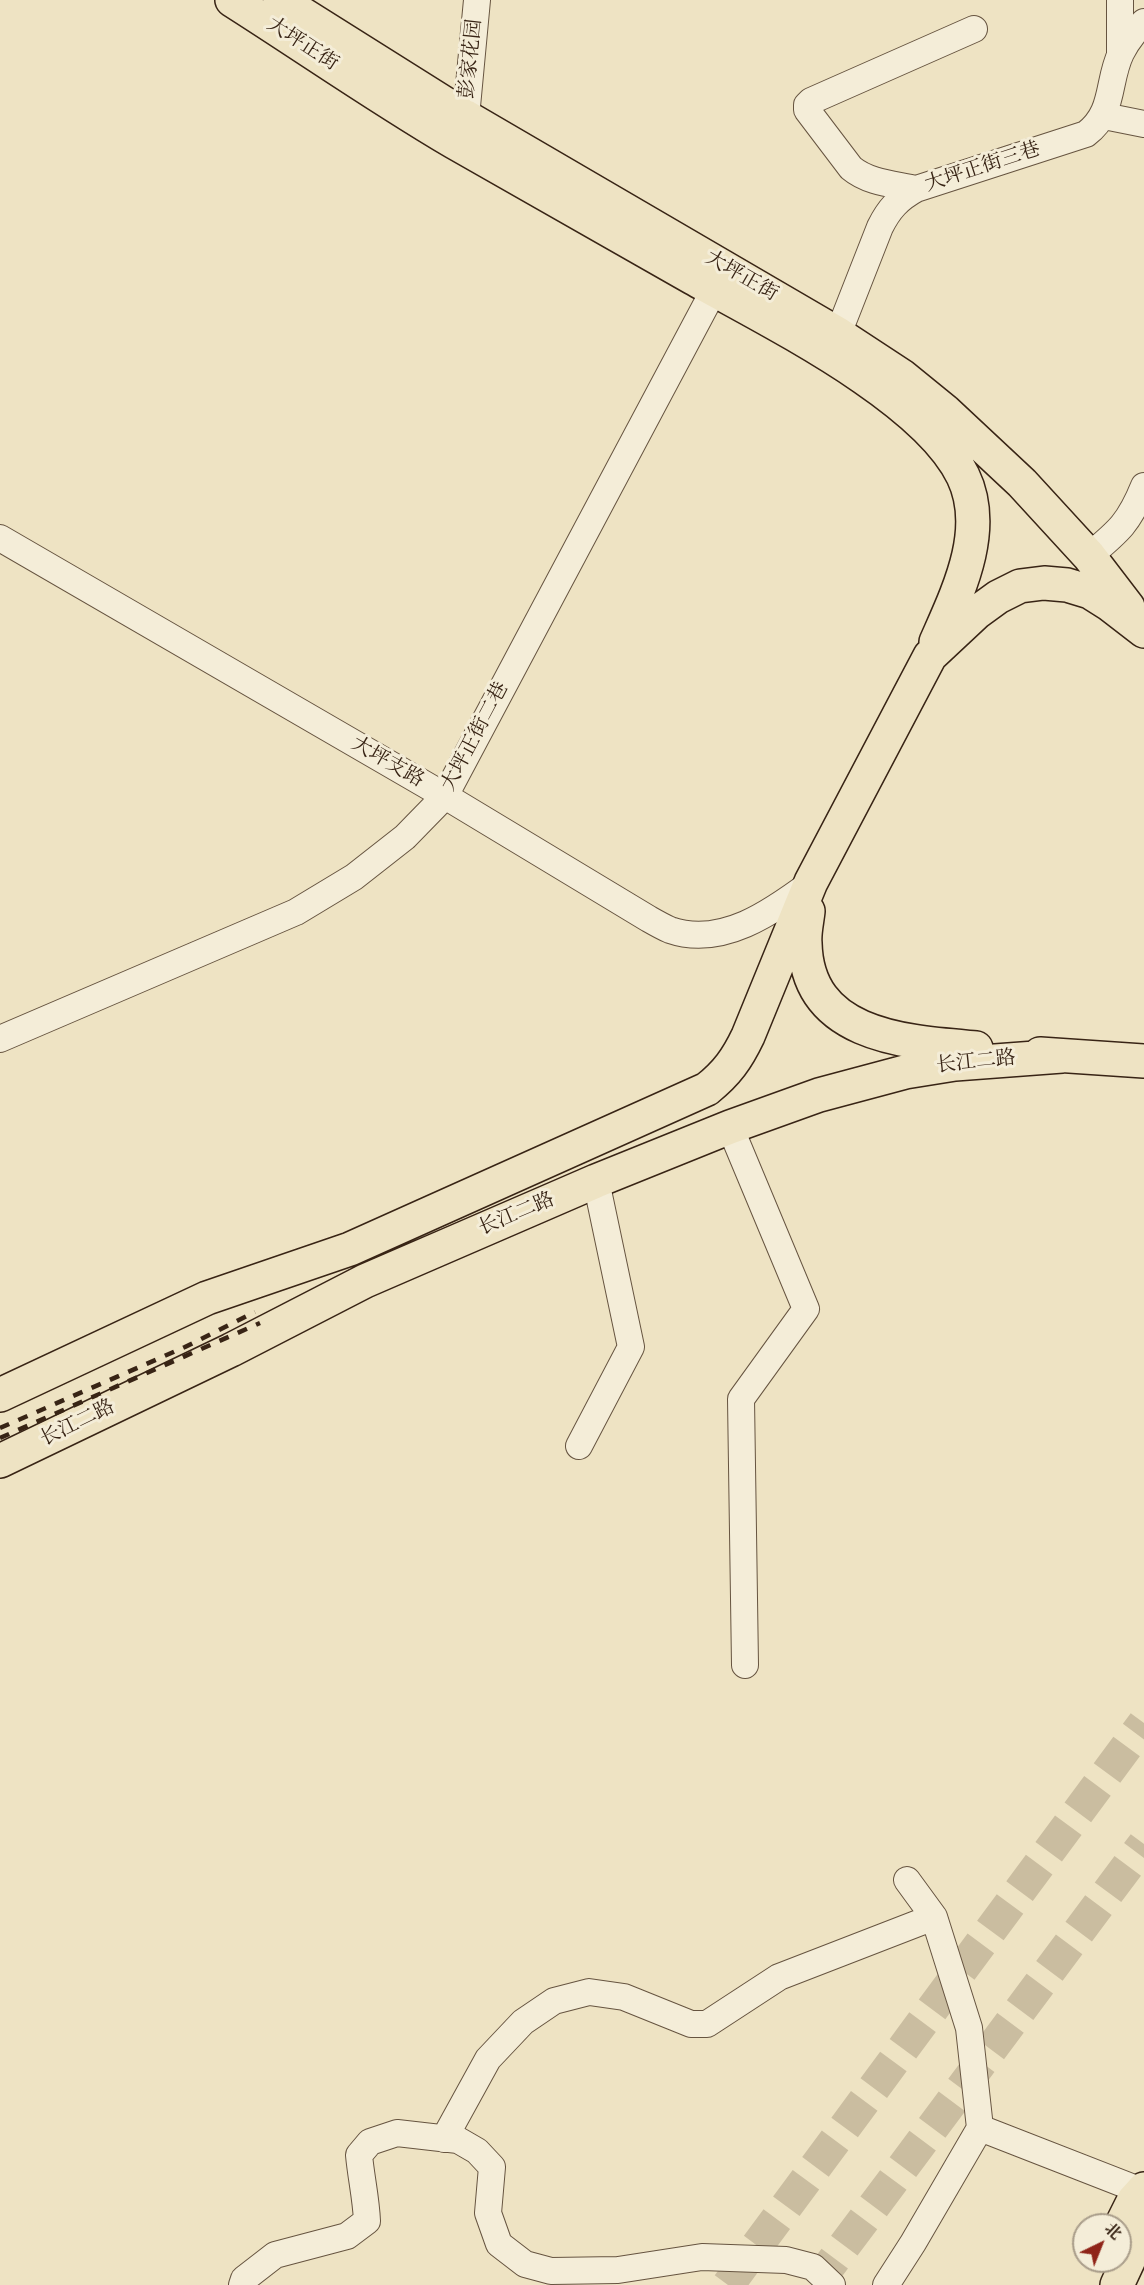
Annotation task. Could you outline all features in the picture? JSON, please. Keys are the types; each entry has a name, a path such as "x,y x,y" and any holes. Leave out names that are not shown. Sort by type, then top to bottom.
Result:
{"main road":[{"name":"大坪正街","path":"232,0 452,141 828,354 904,408 933,434 964,477 971,499 970,547 960,590 930,656"},
{"name":"大坪正街","path":"280,0 466,117 838,334 902,376 945,411 1022,483 1089,556 1144,629"},
{"name":"长江二路","path":"0,1395 207,1298 350,1249 707,1089 725,1075 738,1057 812,882 930,656 976,613 998,597 1020,586 1044,583 1066,585 1090,592 1144,629"},
{"name":"长江二路","path":"812,882 805,942 811,978 822,997 837,1012 857,1026 878,1035 910,1042 1144,1061"},
{"name":"长江二路","path":"0,1461 231,1350 365,1281 730,1126 819,1095 905,1072 956,1064 1062,1056"},
{"path":"1128,2213 1134,2200 1143,2191"},
{"path":"1118,2285 1144,2226"}],"street":[{"name":"彭家花园","path":"466,117 477,0"},
{"path":"1120,0 1120,54 1104,116 1144,124"},
{"path":"1120,54 1144,22"},
{"path":"916,189 858,174 807,110 807,105 811,101 974,29"},
{"name":"大坪正街三巷","path":"838,334 888,211 900,198 916,189 1086,134 1097,126 1104,116"},
{"name":"大坪正街二巷","path":"0,1039 296,912 354,877 405,837 445,796 714,290"},
{"path":"1089,556 1121,529 1129,519 1144,486"},
{"name":"大坪支路","path":"0,538 671,930 694,934 740,927 776,909 812,882"},
{"path":"730,1126 806,1309 741,1398 745,1665"},
{"path":"579,1446 631,1347 596,1181"},
{"path":"885,2285 913,2243 980,2128 969,2028 934,1917 907,1880"},
{"path":"444,2139 488,2059 523,2022 554,2001 589,1992 624,1997 691,2024 707,2024 779,1977 934,1917"},
{"path":"980,2128 1143,2191"},
{"path":"242,2285 244,2279 275,2255 347,2236 367,2220 366,2193 361,2177 359,2155 370,2142 397,2133 458,2140 477,2151 492,2167 488,2214 499,2244 525,2264 551,2271 618,2270 702,2257 786,2260 813,2266 832,2285"}],"tunnel":[{"path":"728,2285 1144,1723"},
{"path":"815,2285 1144,1844"}],"railway":[{"path":"0,1428 185,1347 255,1312"},
{"path":"0,1438 260,1323"}]}
